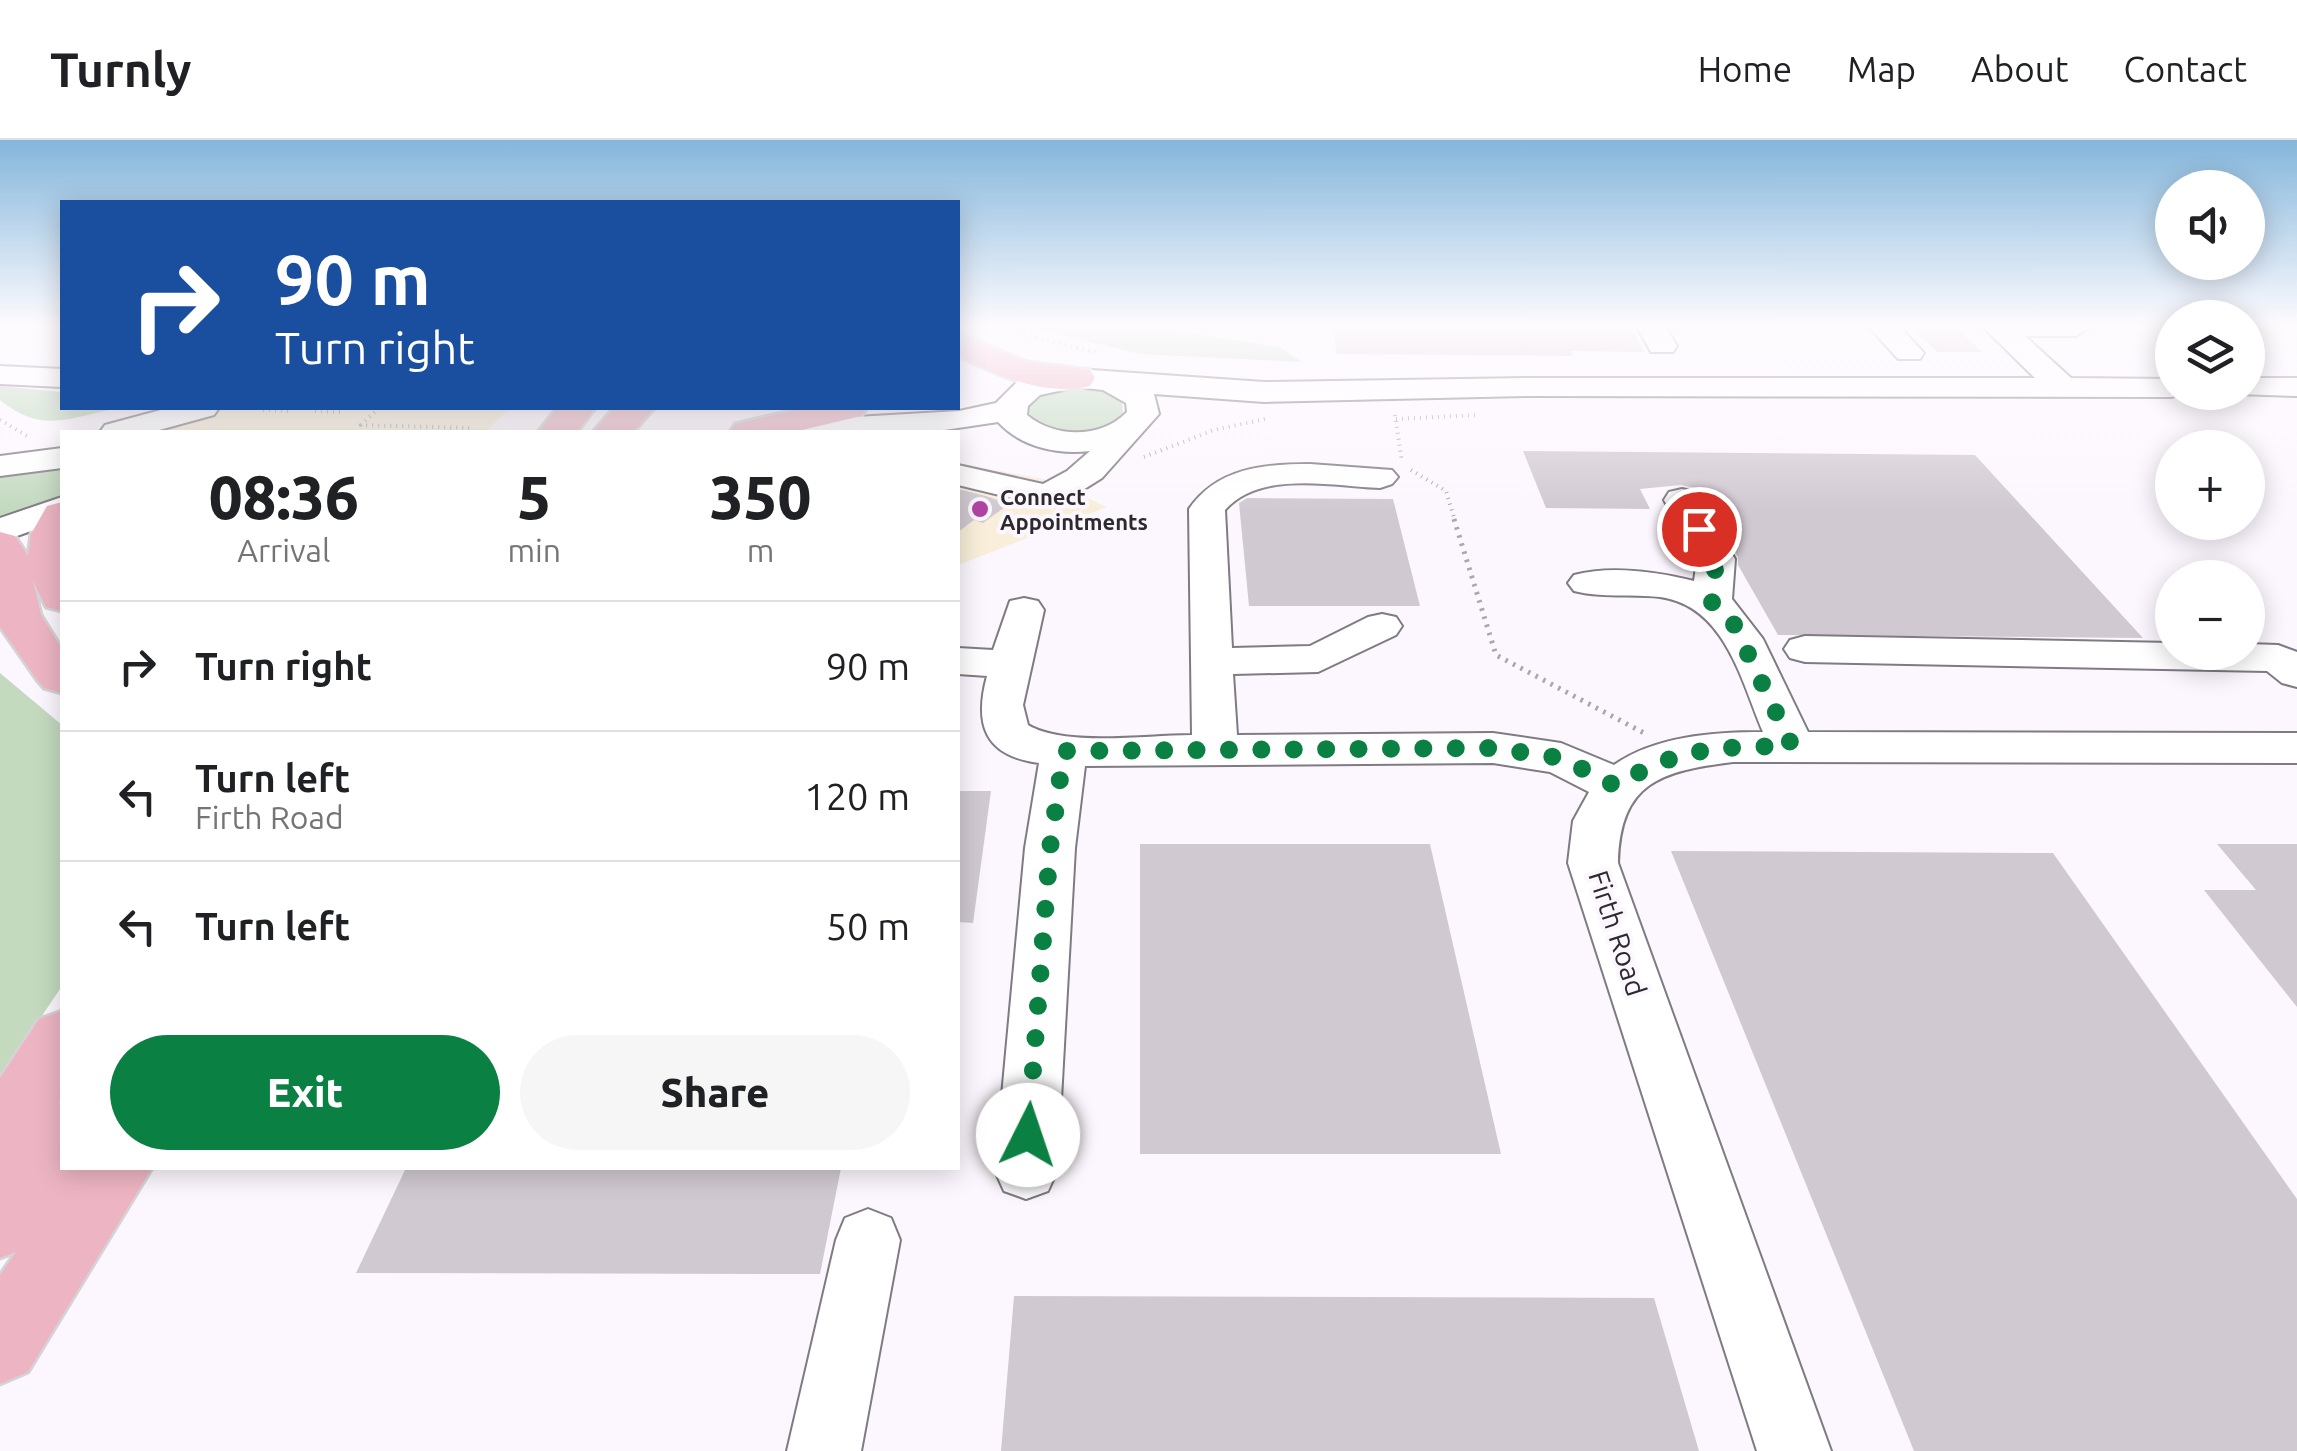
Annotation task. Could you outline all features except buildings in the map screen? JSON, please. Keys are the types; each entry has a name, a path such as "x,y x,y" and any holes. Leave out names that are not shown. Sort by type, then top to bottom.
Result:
{"main road":[{"path":"994,388 1011,406"},
{"path":"763,430 852,417"},
{"path":"60,515 49,547 60,589"},
{"path":"0,545 7,552 14,604 28,636 60,676"},
{"path":"0,1139 60,1041"},
{"path":"0,1222 60,1137"},
{"path":"0,1344 115,1170"}],"street":[{"path":"781,430 852,417 959,422 1011,406 1029,388"},
{"path":"1121,388 1134,392 1133,420"},
{"path":"1151,388 1268,405"},
{"path":"960,475 1044,494 1133,420 1268,405 1498,388"},
{"path":"1011,406 1018,426 1084,464"},
{"path":"125,430 196,410"},
{"path":"852,417 1044,438"},
{"path":"28,453 60,458"},
{"path":"1215,748 1207,509 1217,492 1254,476 1380,477"},
{"path":"1682,500 1716,559 1712,603"},
{"path":"0,531 60,512"},
{"path":"1588,583 1656,584 1712,603 1730,616 1792,746"},
{"path":"1024,610 1002,705 1007,733 1031,747 1064,751 1493,748 1561,758 1616,786 1648,765 1682,752 1792,746 2297,748"},
{"path":"1210,661 1318,659 1382,626"},
{"path":"1804,649 2278,658 2297,674"},
{"path":"960,662 1011,664"},
{"path":"1026,1171 1050,848 1064,751"},
{"name":"Firth Road","path":"1616,786 1597,819 1593,863 1794,1451"},
{"path":"824,1451 868,1240"}],"path":[{"path":"1394,404 1403,465 1446,492 1496,656 1682,752"},
{"path":"1084,464 1095,483 1146,456 1268,405"},
{"path":"262,410 288,411"},
{"path":"375,410 361,424 472,428"},
{"path":"314,412 340,412"},
{"path":"0,420 28,453"},
{"path":"364,430 370,425"}],"shaded area":[{"path":"162,410 507,410 488,430 163,430"},
{"path":"960,463 1044,479 1107,507 960,564"}],"green space":[{"path":"0,388 23,388 60,392 60,410 110,410 71,419 43,420 15,411 0,400"},
{"path":"1103,388 1122,400 1123,414 1114,422 1091,430 1054,429 1032,420 1027,405 1044,391"},
{"path":"60,470 60,496 49,504 0,521 0,474"},
{"path":"0,673 60,723 60,989 0,1078"}],"place":[{"name":"Connect Appointments","path":"980,509"}],"route":[{"path":"1028,1135 1050,848 1064,751 1493,748 1561,758 1616,786 1648,765 1682,752 1792,746 1730,616 1712,603 1718,569 1699,529"}]}
